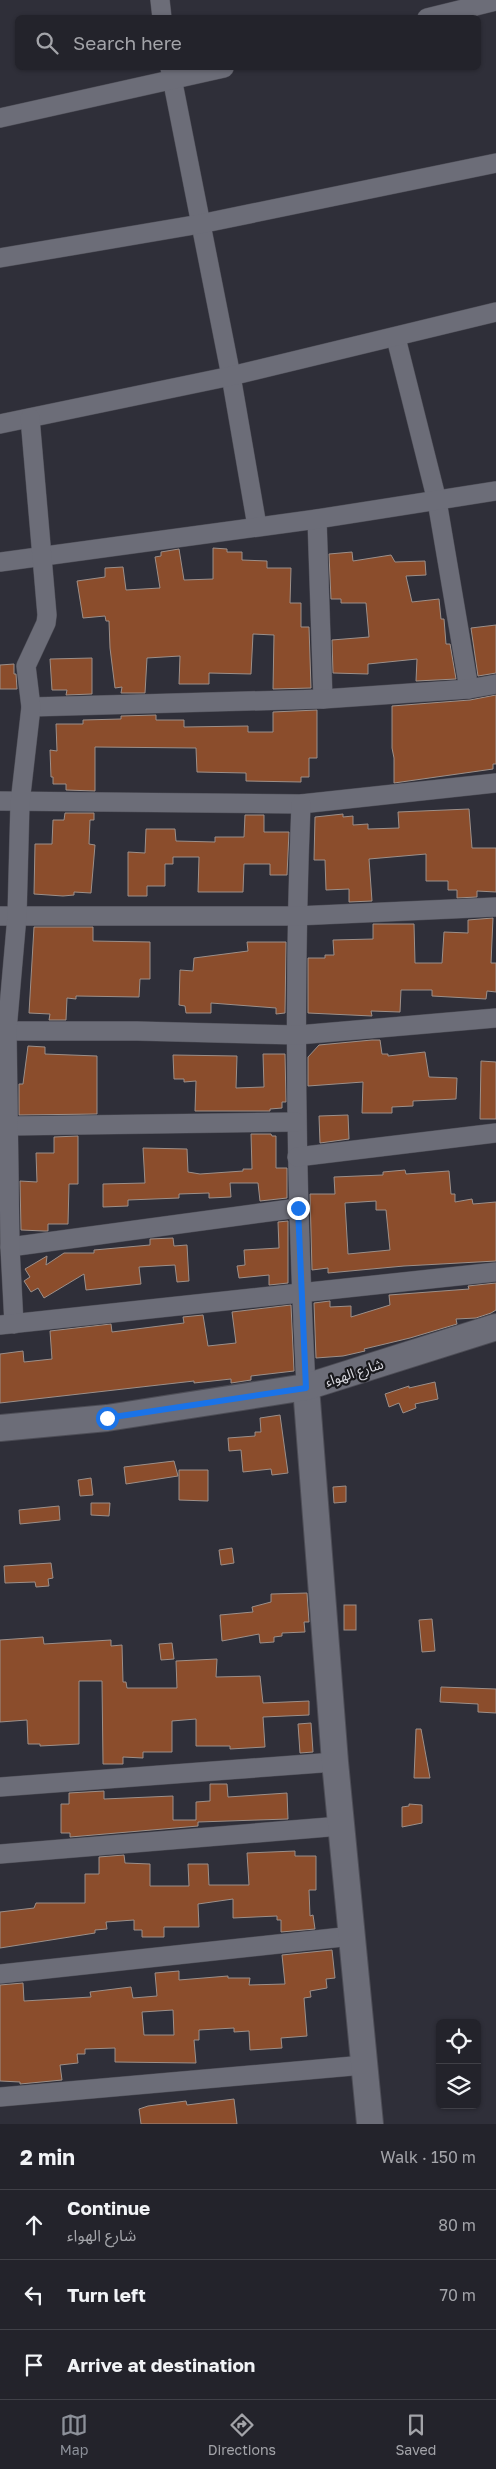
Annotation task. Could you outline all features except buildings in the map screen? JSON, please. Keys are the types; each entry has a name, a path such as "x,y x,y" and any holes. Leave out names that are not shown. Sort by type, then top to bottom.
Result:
{"street":[{"path":"160,0 162,15"},
{"path":"440,15 496,1"},
{"path":"0,118 170,74 206,70"},
{"path":"170,74 231,376 257,526"},
{"path":"0,258 200,224 496,163"},
{"path":"0,424 231,376 396,338 496,312"},
{"path":"396,338 437,501 469,689"},
{"path":"30,418 47,615 46,623 26,666 31,707 9,916 4,1030 9,1126 5,1194 10,1247 7,1324 496,1272"},
{"path":"0,562 437,501 496,491"},
{"path":"317,518 323,699"},
{"path":"31,707 323,699 469,689 496,684"},
{"path":"0,801 20,803 300,804 496,783"},
{"path":"300,804 296,916 298,1035 296,1122 306,1388 334,1762 370,2124"},
{"path":"9,916 296,916 496,907"},
{"path":"4,1030 137,1030 298,1035 496,1018"},
{"path":"9,1126 296,1122"},
{"path":"297,1157 496,1133"},
{"path":"10,1247 298,1208"},
{"name":"شارع الهواء","path":"0,1428 107,1418 306,1388 496,1327"},
{"path":"0,1787 334,1762"},
{"path":"0,1854 341,1826"},
{"path":"0,1974 352,1936"},
{"path":"0,2097 364,2065"}],"route":[{"path":"107,1418 306,1388 298,1208"}]}
